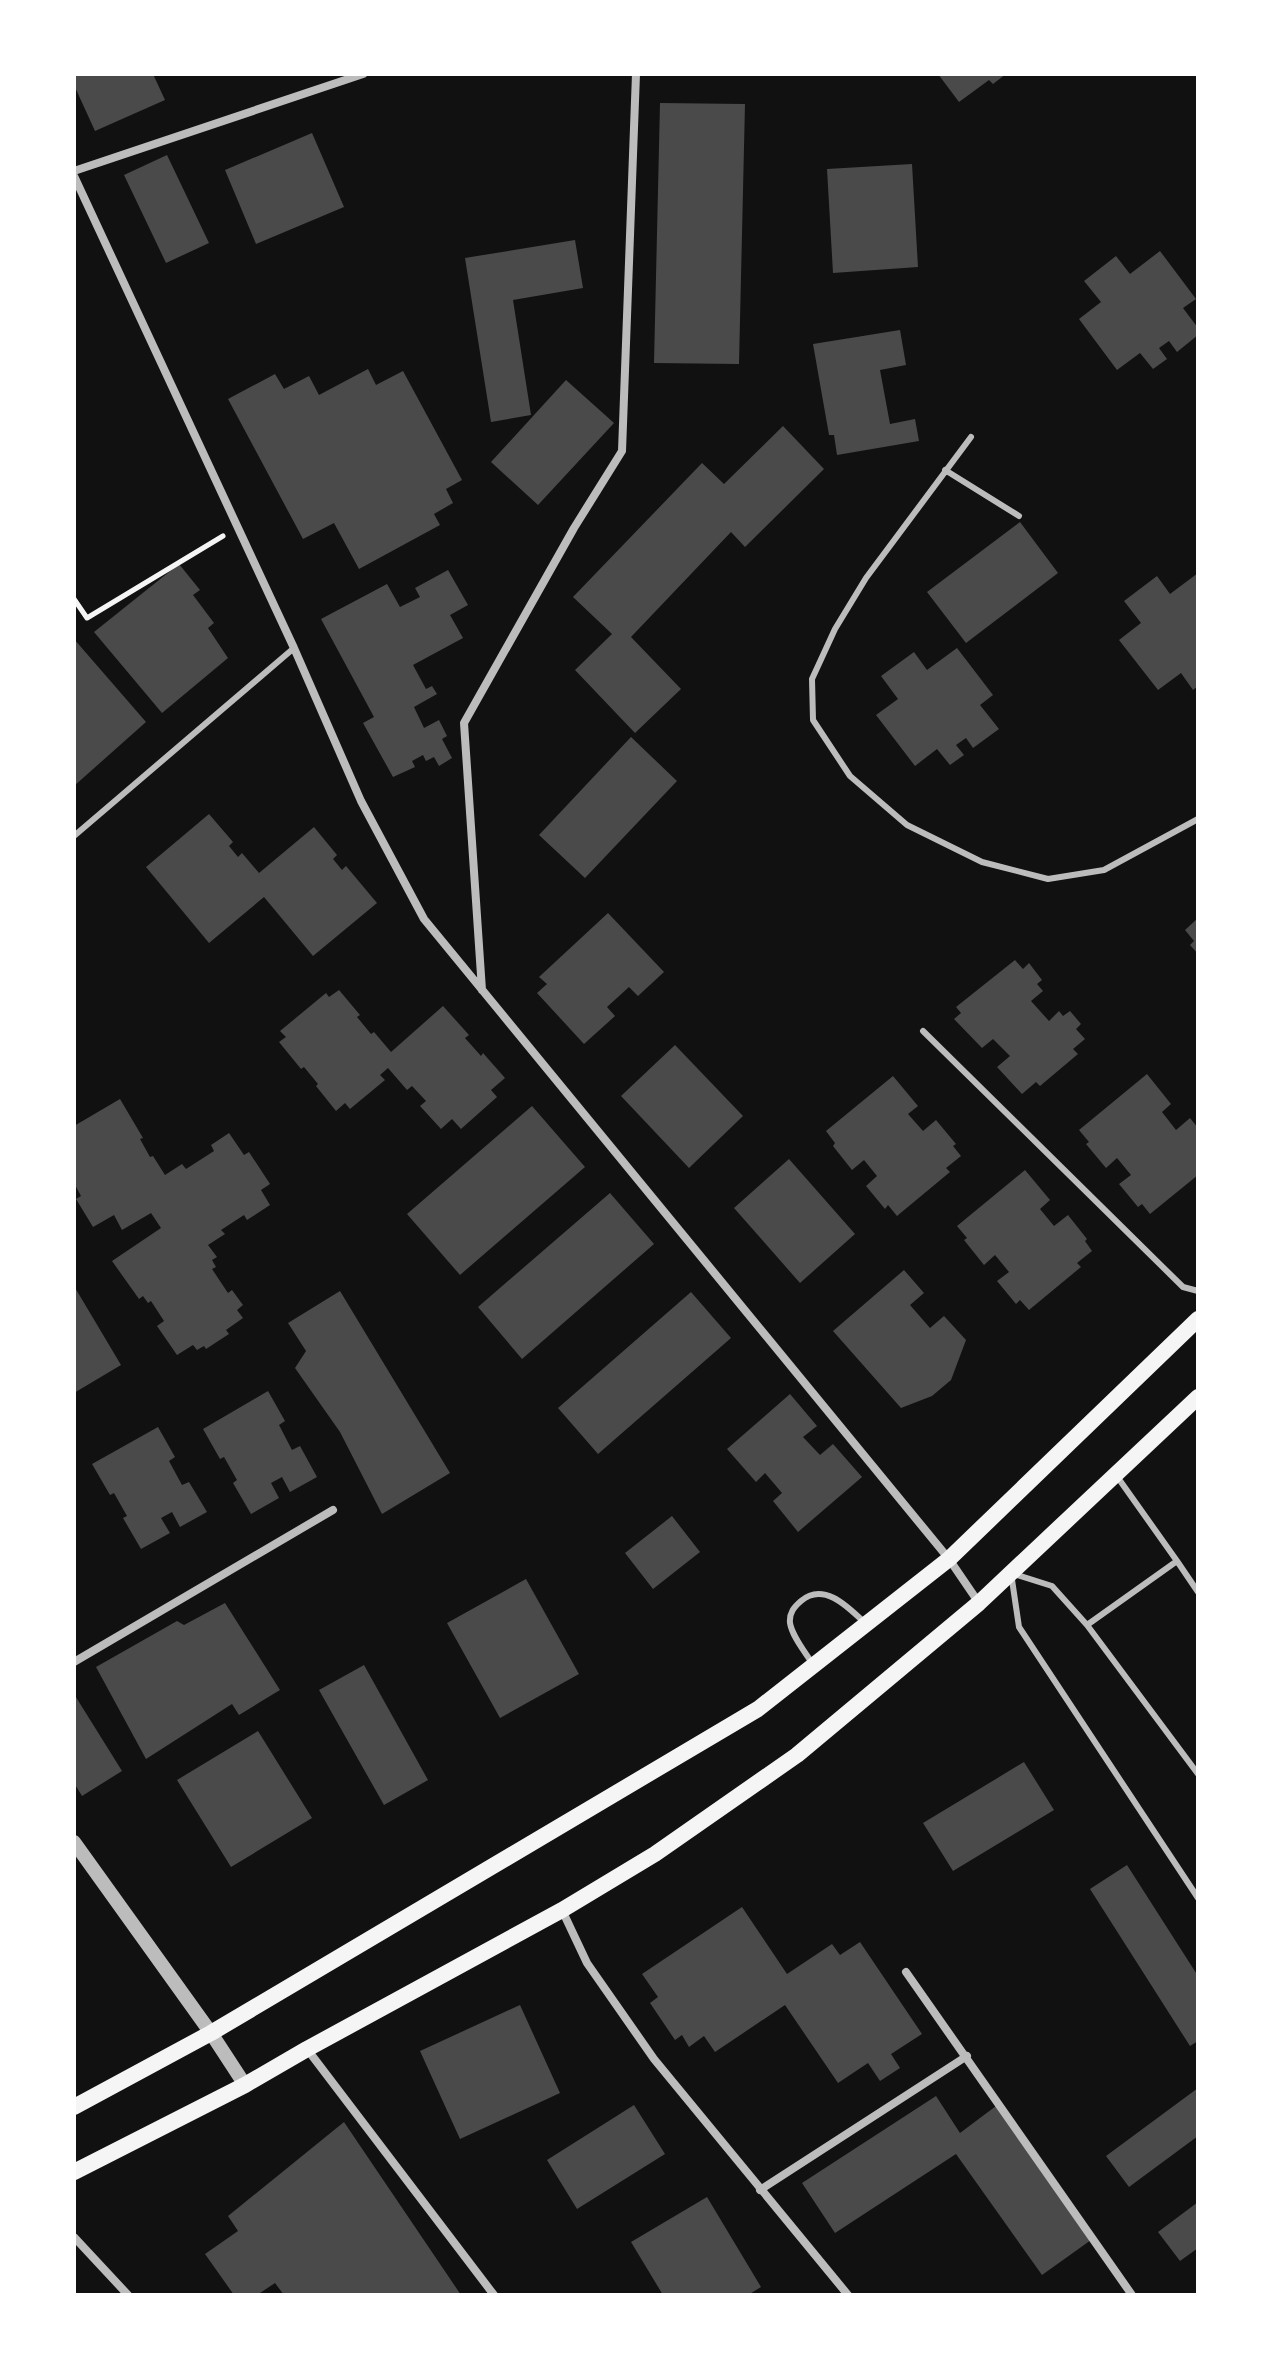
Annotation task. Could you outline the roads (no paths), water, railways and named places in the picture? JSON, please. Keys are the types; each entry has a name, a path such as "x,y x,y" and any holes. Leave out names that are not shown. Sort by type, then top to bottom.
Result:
{"main road":[{"path":"74,2107 211,2033 758,1709 949,1559 1198,1319"},
{"path":"74,2172 245,2085 562,1910 655,1854 797,1755 979,1603 1198,1397"}],"street":[{"path":"363,74 74,174 294,648 361,801 424,919 949,1559 979,1603"},
{"path":"483,991 464,723 574,528 622,451 636,74"},
{"path":"74,1662 333,1510"},
{"path":"74,1842 245,2085"},
{"path":"562,1910 587,1963 637,2036 848,2295"},
{"path":"906,1972 1132,2295"},
{"path":"307,2049 494,2295"},
{"path":"760,2190 967,2056"},
{"path":"74,2237 128,2295"}],"lane":[{"path":"971,437 866,578 835,629 812,679 813,720 850,776 907,825 982,862 1048,879 1104,870 1198,819"},
{"path":"945,470 1019,516"},
{"path":"74,836 294,648"},
{"path":"923,1031 1183,1287 1198,1291"},
{"path":"1116,1475 1198,1592"},
{"path":"1087,1625 1177,1561"},
{"path":"1198,1774 1087,1625 1052,1586 1011,1573 1019,1627 1198,1898"},
{"path":"814,1666 790,1623 792,1608 805,1597 823,1593 843,1603 866,1624"}]}
